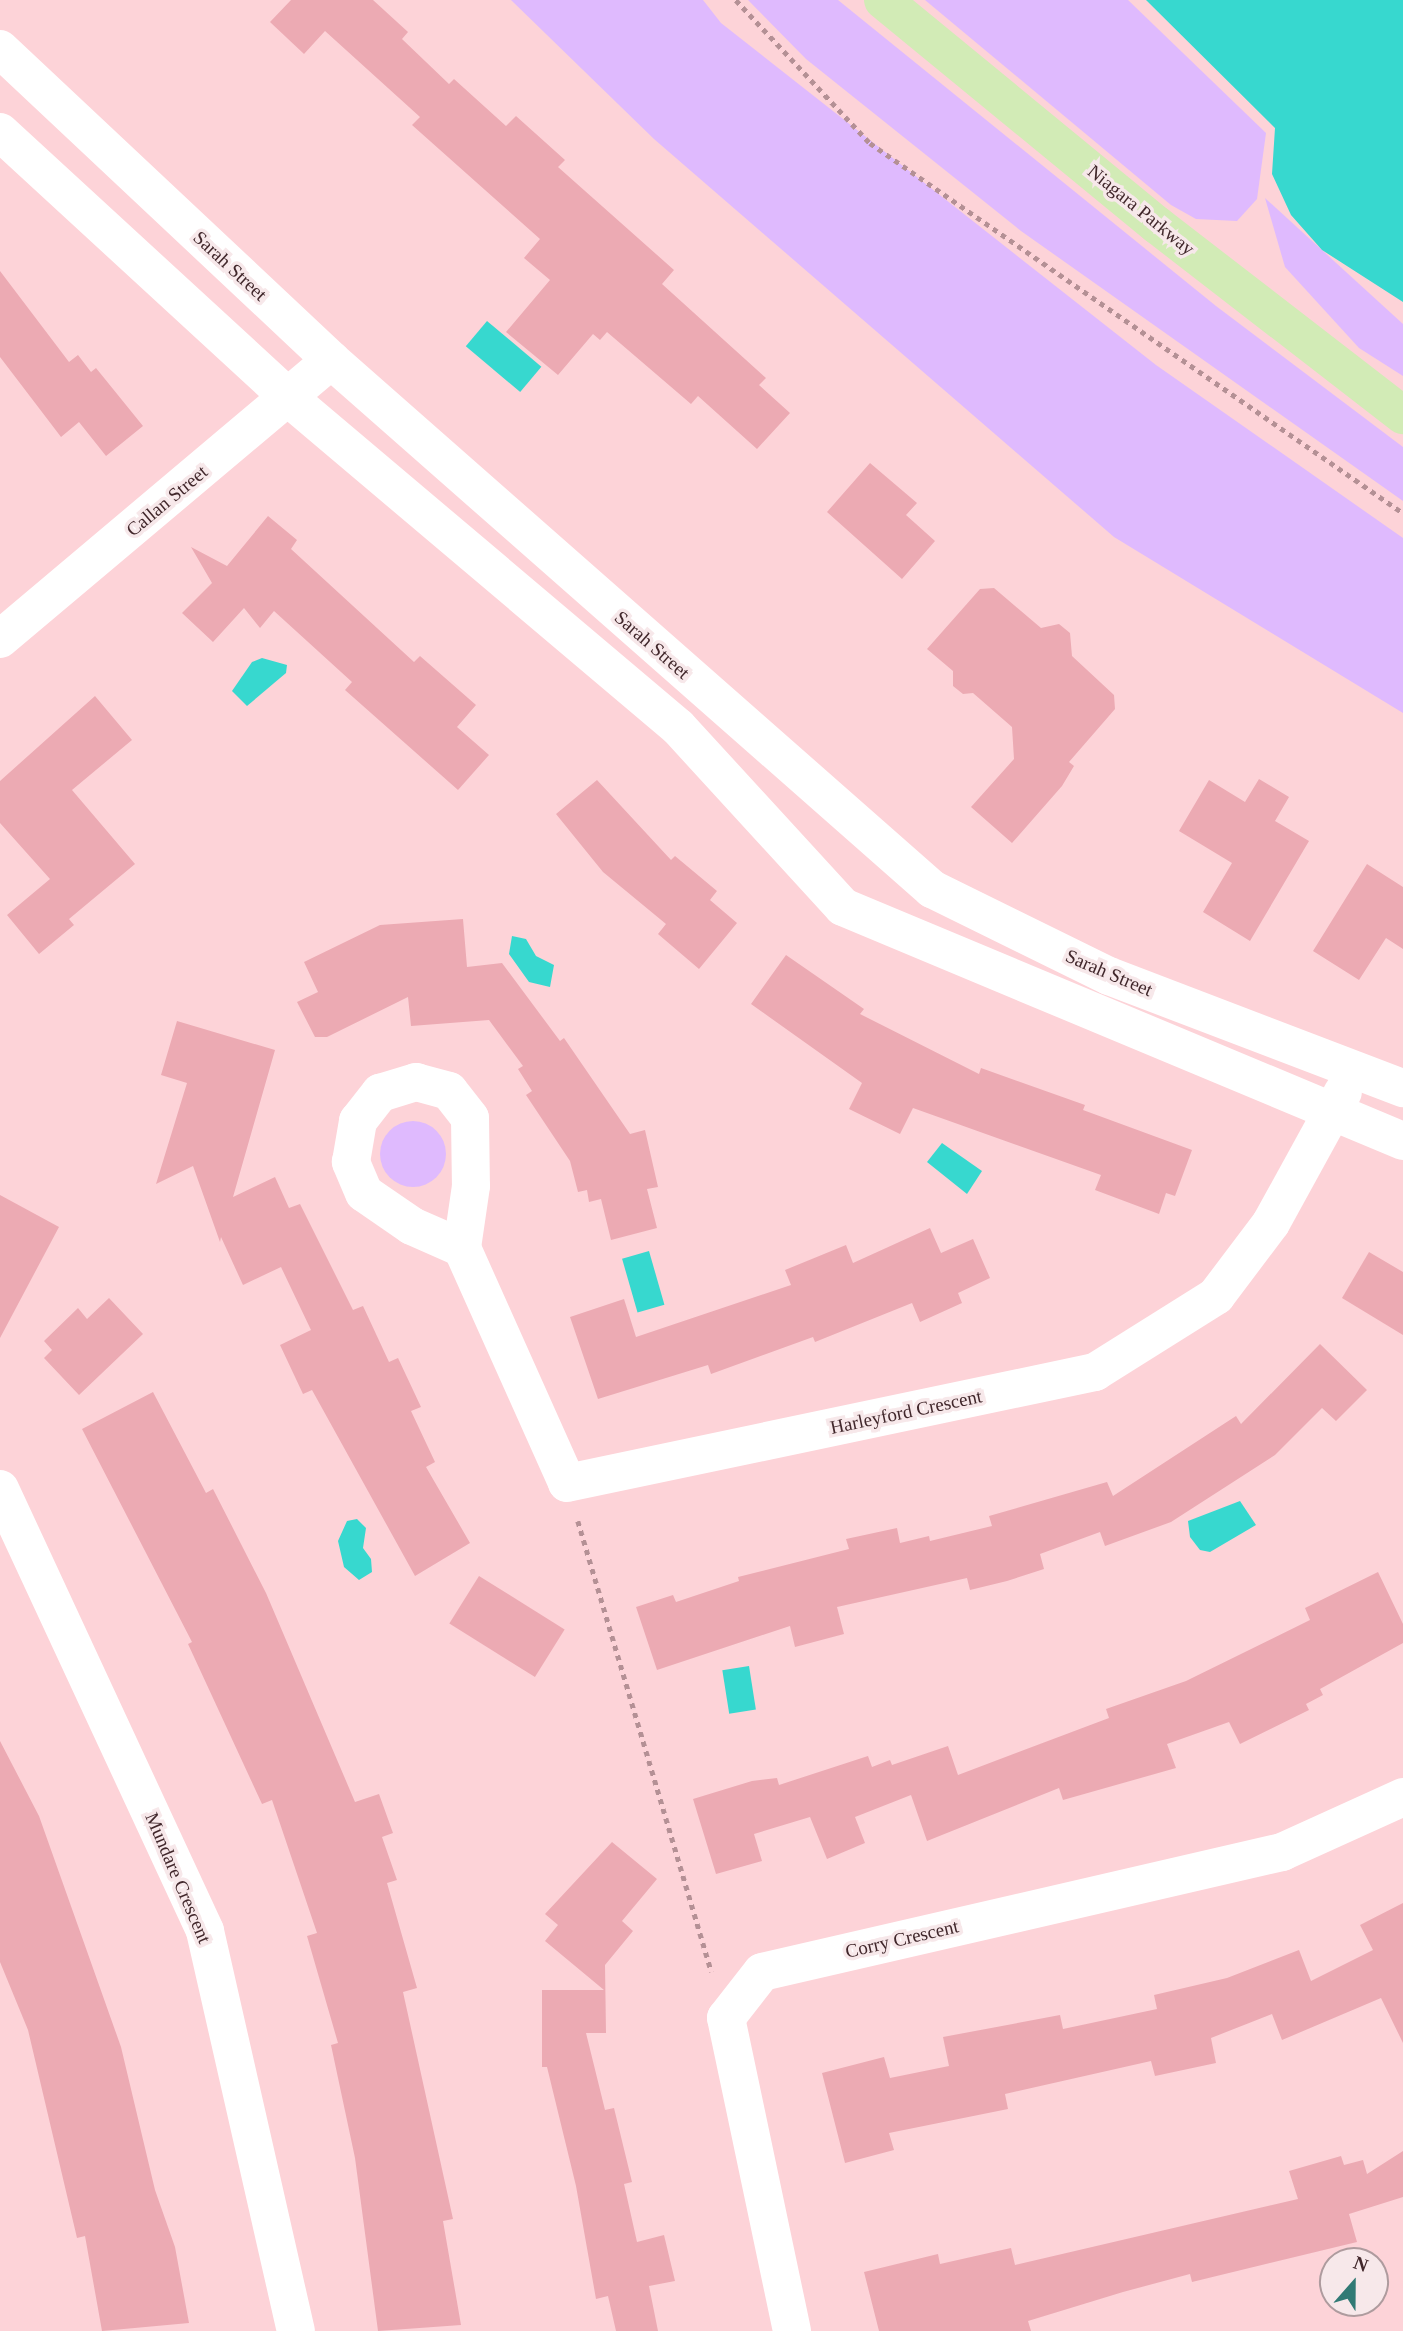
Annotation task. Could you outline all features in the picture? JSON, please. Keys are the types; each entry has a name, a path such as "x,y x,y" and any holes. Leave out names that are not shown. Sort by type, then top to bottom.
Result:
{"main road":[{"name":"Niagara Parkway","path":"883,0 1157,225 1403,415"}],"street":[{"name":"Sarah Street","path":"0,49 331,360 932,889 1109,976 1403,1088"},
{"path":"0,132 290,399 678,727 843,907 1403,1142"},
{"name":"Callan Street","path":"0,639 290,399 331,360"},
{"path":"678,727 707,693"},
{"name":"Harleyford Crescent","path":"567,1483 1095,1372 1216,1296 1270,1223 1334,1115 1353,1067"},
{"path":"462,1248 567,1483"},
{"name":"Mundare Crescent","path":"0,1489 205,1931 296,2331"},
{"name":"Corry Crescent","path":"726,2018 762,1972 1282,1852 1403,1797"},
{"path":"726,2018 792,2331"}],"path":[{"path":"736,0 870,143 1403,513"},
{"path":"567,1483 726,2018"}],"shaded area":[{"path":"511,0 703,0 721,23 1156,365 1403,538 1403,713 1114,537 654,139"},
{"path":"748,0 838,0 1216,306 1403,447 1403,501 1021,231 806,59"},
{"path":"925,0 1128,0 1266,133 1257,199 1237,221 1196,219 1171,205"},
{"path":"1265,198 1403,324 1403,376 1359,348 1285,267"},
{"path":"406,1121 420,1121 432,1126 441,1135 446,1154 444,1167 437,1178 420,1187 406,1187 394,1182 385,1173 380,1161 380,1147 385,1135 394,1126"}],"water":[{"path":"1146,0 1403,0 1403,302 1322,250 1291,215 1272,174 1275,128"},
{"path":"487,321 541,367 520,392 466,346"},
{"path":"262,658 287,665 286,673 247,706 232,691 252,662"},
{"path":"512,936 526,939 536,956 554,965 550,987 529,982 509,954"},
{"path":"942,1143 982,1171 967,1194 927,1162"},
{"path":"649,1251 664,1305 638,1313 622,1259"},
{"path":"1240,1501 1256,1525 1210,1552 1200,1550 1190,1537 1188,1521"},
{"path":"357,1519 366,1528 363,1548 371,1559 372,1572 359,1580 344,1567 338,1541 347,1521"},
{"path":"749,1666 756,1709 729,1714 722,1670"}],"building":[{"path":"291,0 373,0 408,32 402,39 449,84 454,79 506,126 516,116 565,160 558,167 674,270 662,284 766,378 759,385 790,413 757,449 698,396 691,404 607,332 600,340 593,334 558,375 506,332 550,280 524,258 540,239 412,125 420,117 325,31 304,54 270,22"},
{"path":"0,271 69,362 78,355 91,372 96,368 143,426 106,456 79,422 61,437 0,357"},
{"path":"870,463 917,503 906,515 935,541 902,579 827,512"},
{"path":"268,516 297,540 291,549 414,662 420,656 476,705 457,727 489,755 458,790 345,690 352,682 274,611 260,628 244,608 213,642 182,613 212,583 191,547 227,566"},
{"path":"994,588 1041,628 1059,624 1070,633 1072,656 1114,695 1115,709 1069,762 1074,766 1062,786 1012,843 971,807 1014,759 1012,727 973,693 963,694 953,686 953,671 927,649 980,589"},
{"path":"95,696 132,740 72,790 135,864 69,919 74,925 39,954 7,915 50,879 0,823 0,781"},
{"path":"1259,779 1289,797 1275,821 1309,841 1250,941 1203,912 1232,863 1179,831 1209,780 1245,802"},
{"path":"597,780 671,860 675,856 717,891 710,900 737,923 699,969 658,934 666,924 603,872 556,814"},
{"path":"1367,864 1403,887 1403,949 1386,938 1359,980 1313,951"},
{"path":"463,919 467,967 502,963 560,1041 564,1038 630,1134 645,1130 658,1187 647,1189 657,1228 611,1240 601,1199 589,1202 587,1190 578,1192 570,1161 526,1095 532,1091 518,1069 523,1066 489,1020 411,1026 408,997 327,1037 315,1037 297,1002 318,992 304,962 380,925"},
{"path":"786,955 864,1009 860,1014 979,1074 981,1068 1085,1105 1083,1110 1192,1150 1175,1196 1166,1193 1159,1214 1095,1190 1101,1175 913,1108 900,1134 849,1109 862,1083 751,1004"},
{"path":"177,1021 275,1050 233,1197 275,1177 289,1208 300,1204 353,1310 363,1306 389,1362 398,1358 421,1407 411,1411 435,1462 426,1467 470,1543 415,1576 312,1390 303,1394 280,1345 311,1330 281,1267 243,1285 221,1237 220,1242 193,1166 156,1184 187,1083 161,1075"},
{"path":"0,1195 59,1227 0,1338"},
{"path":"930,1228 941,1253 973,1239 990,1278 958,1293 962,1303 920,1322 912,1303 815,1342 813,1337 711,1374 708,1365 598,1399 570,1317 624,1299 636,1337 791,1285 785,1270 846,1245 853,1263"},
{"path":"1369,1252 1403,1272 1403,1335 1342,1298"},
{"path":"109,1298 143,1334 79,1395 44,1358 52,1350 44,1341 78,1308 87,1319"},
{"path":"1320,1344 1367,1390 1336,1421 1322,1408 1275,1455 1171,1522 1105,1546 1100,1532 1040,1554 1044,1569 1007,1581 970,1590 967,1578 837,1607 844,1634 795,1647 790,1626 657,1670 636,1607 673,1595 676,1602 739,1581 738,1577 849,1549 846,1539 897,1528 900,1543 929,1536 930,1541 992,1526 989,1516 1107,1482 1113,1496 1236,1416 1241,1424"},
{"path":"153,1392 206,1493 213,1489 266,1593 355,1802 379,1794 393,1833 382,1837 397,1880 387,1883 417,1988 403,1992 453,2219 443,2221 461,2325 378,2331 355,2158 331,2045 338,2043 307,1936 317,1933 272,1800 262,1804 188,1644 192,1642 82,1429"},
{"path":"1378,1572 1403,1624 1403,1643 1320,1689 1323,1695 1306,1704 1309,1710 1240,1744 1229,1722 1167,1744 1176,1768 1063,1800 1059,1788 927,1841 911,1795 855,1817 865,1843 827,1859 810,1817 754,1834 762,1861 716,1874 693,1799 752,1781 777,1778 779,1785 868,1756 872,1767 890,1760 892,1765 948,1746 958,1775 1109,1718 1106,1709 1186,1681 1310,1620 1305,1608"},
{"path":"479,1576 565,1630 535,1677 449,1623"},
{"path":"0,1741 39,1816 121,2047 155,2190 175,2247 189,2323 102,2331 85,2236 77,2238 28,2030 0,1962"},
{"path":"612,1842 657,1879 622,1921 633,1931 605,1965 606,2033 586,2033 605,2110 614,2108 632,2182 624,2184 637,2242 664,2235 675,2281 649,2286 658,2331 616,2331 608,2296 596,2299 576,2186 547,2067 542,2067 542,1990 604,1990 545,1941 558,1925 545,1914"},
{"path":"1403,1903 1403,2043 1381,1998 1282,2040 1272,2014 1211,2038 1216,2063 1155,2076 1151,2061 1005,2094 1008,2109 889,2133 894,2150 845,2163 822,2073 884,2057 890,2078 949,2066 943,2037 1060,2015 1063,2029 1157,2009 1154,1995 1227,1978 1299,1950 1311,1981 1373,1950 1360,1925"},
{"path":"1403,2151 1403,2197 1349,2214 1357,2242 1336,2247 1319,2247 1319,2251 1192,2282 1190,2274 1123,2292 1028,2321 1031,2331 879,2331 864,2272 938,2254 940,2264 1011,2248 1015,2265 1298,2199 1289,2171 1341,2156 1344,2165 1363,2160 1367,2174"}]}
